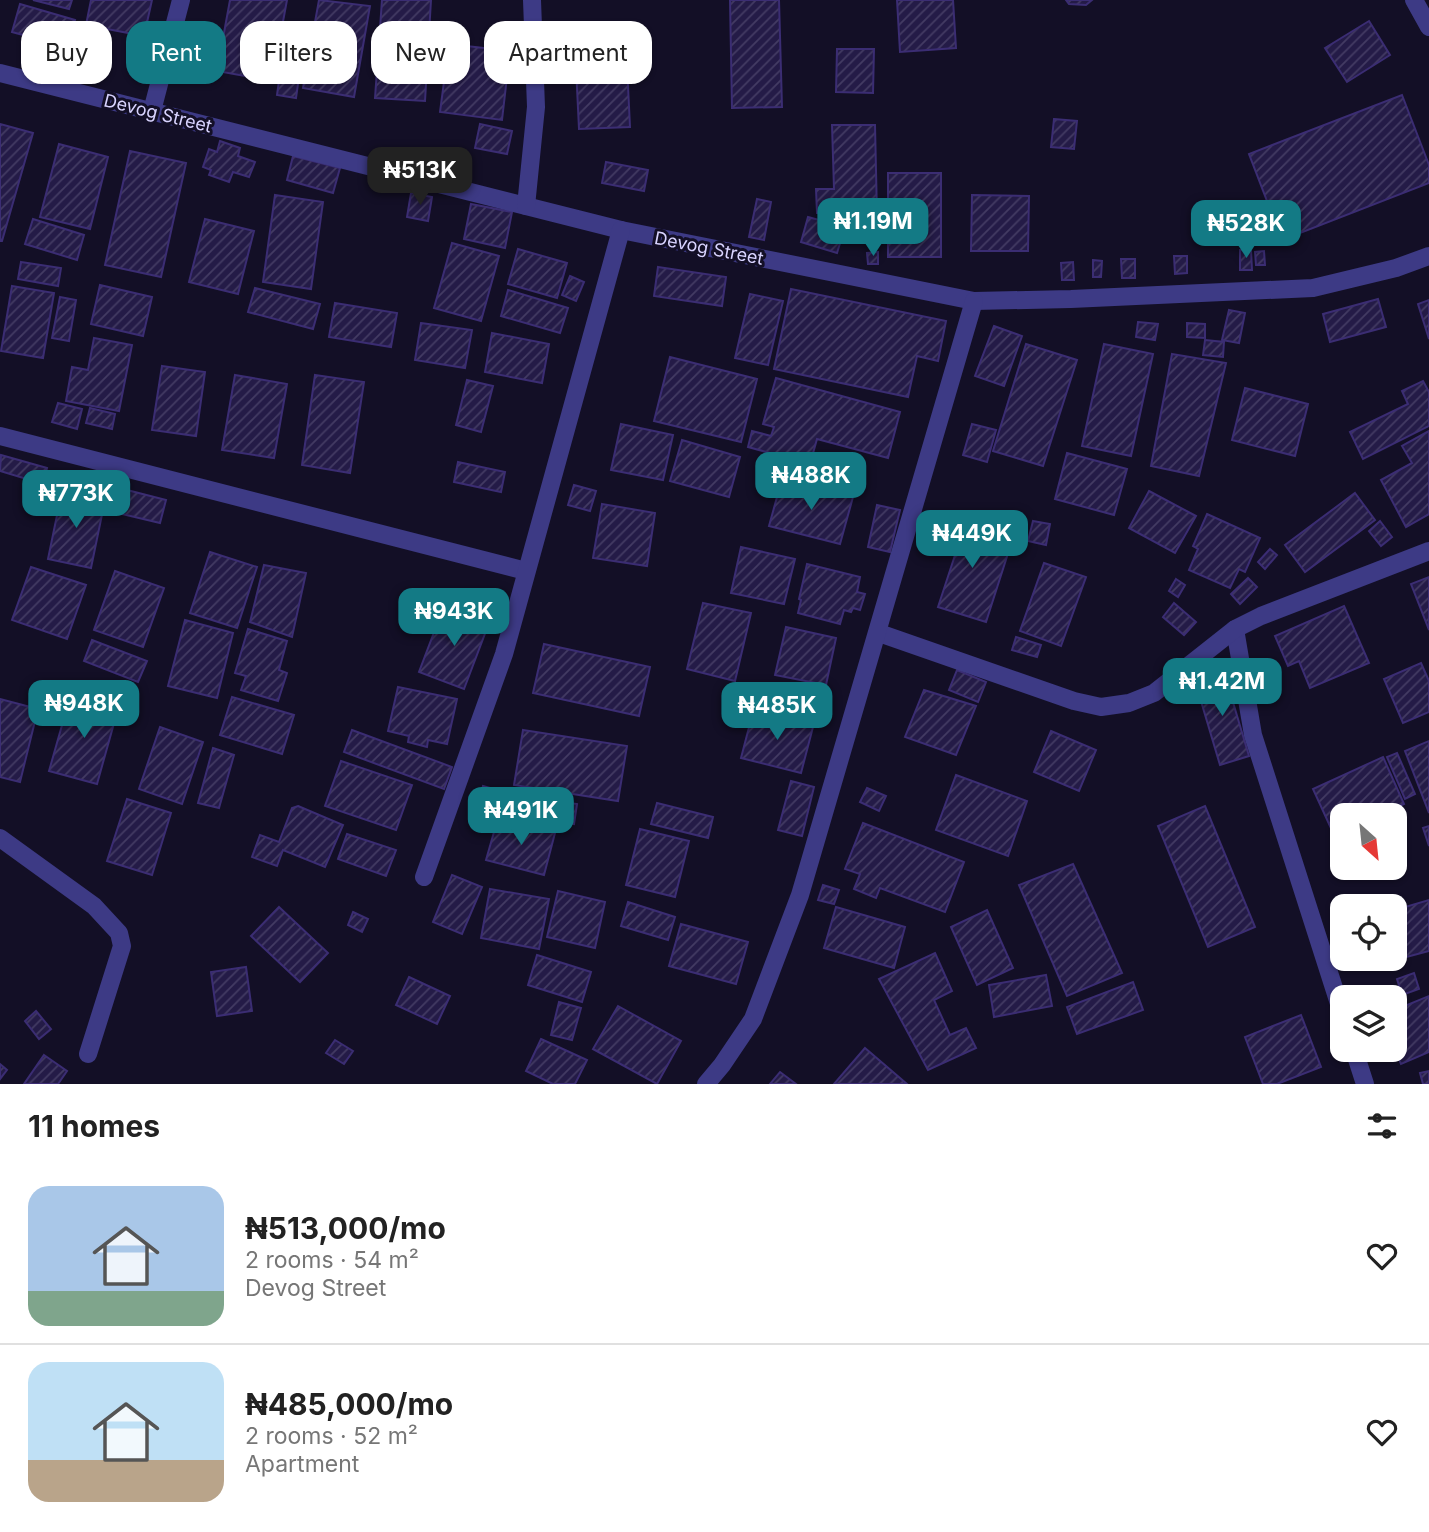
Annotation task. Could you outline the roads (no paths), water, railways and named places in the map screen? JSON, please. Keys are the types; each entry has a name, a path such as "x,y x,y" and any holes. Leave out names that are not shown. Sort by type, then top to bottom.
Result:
{"street":[{"path":"152,111 181,0"},
{"path":"1414,0 1429,27"},
{"path":"526,206 537,107 536,1"},
{"name":"Devog Street","path":"0,73 621,230 974,301 1313,288 1396,268 1429,256"},
{"path":"424,877 504,654 621,230"},
{"path":"706,1084 753,1019 800,895 879,633 974,301"},
{"path":"0,436 526,572"},
{"path":"879,633 1074,701 1101,707 1129,703 1154,693 1235,629 1261,616 1429,551"},
{"path":"1235,629 1253,735 1333,985"},
{"path":"0,838 94,906 120,933 122,946 88,1054"},
{"path":"1358,1062 1365,1084"}]}
